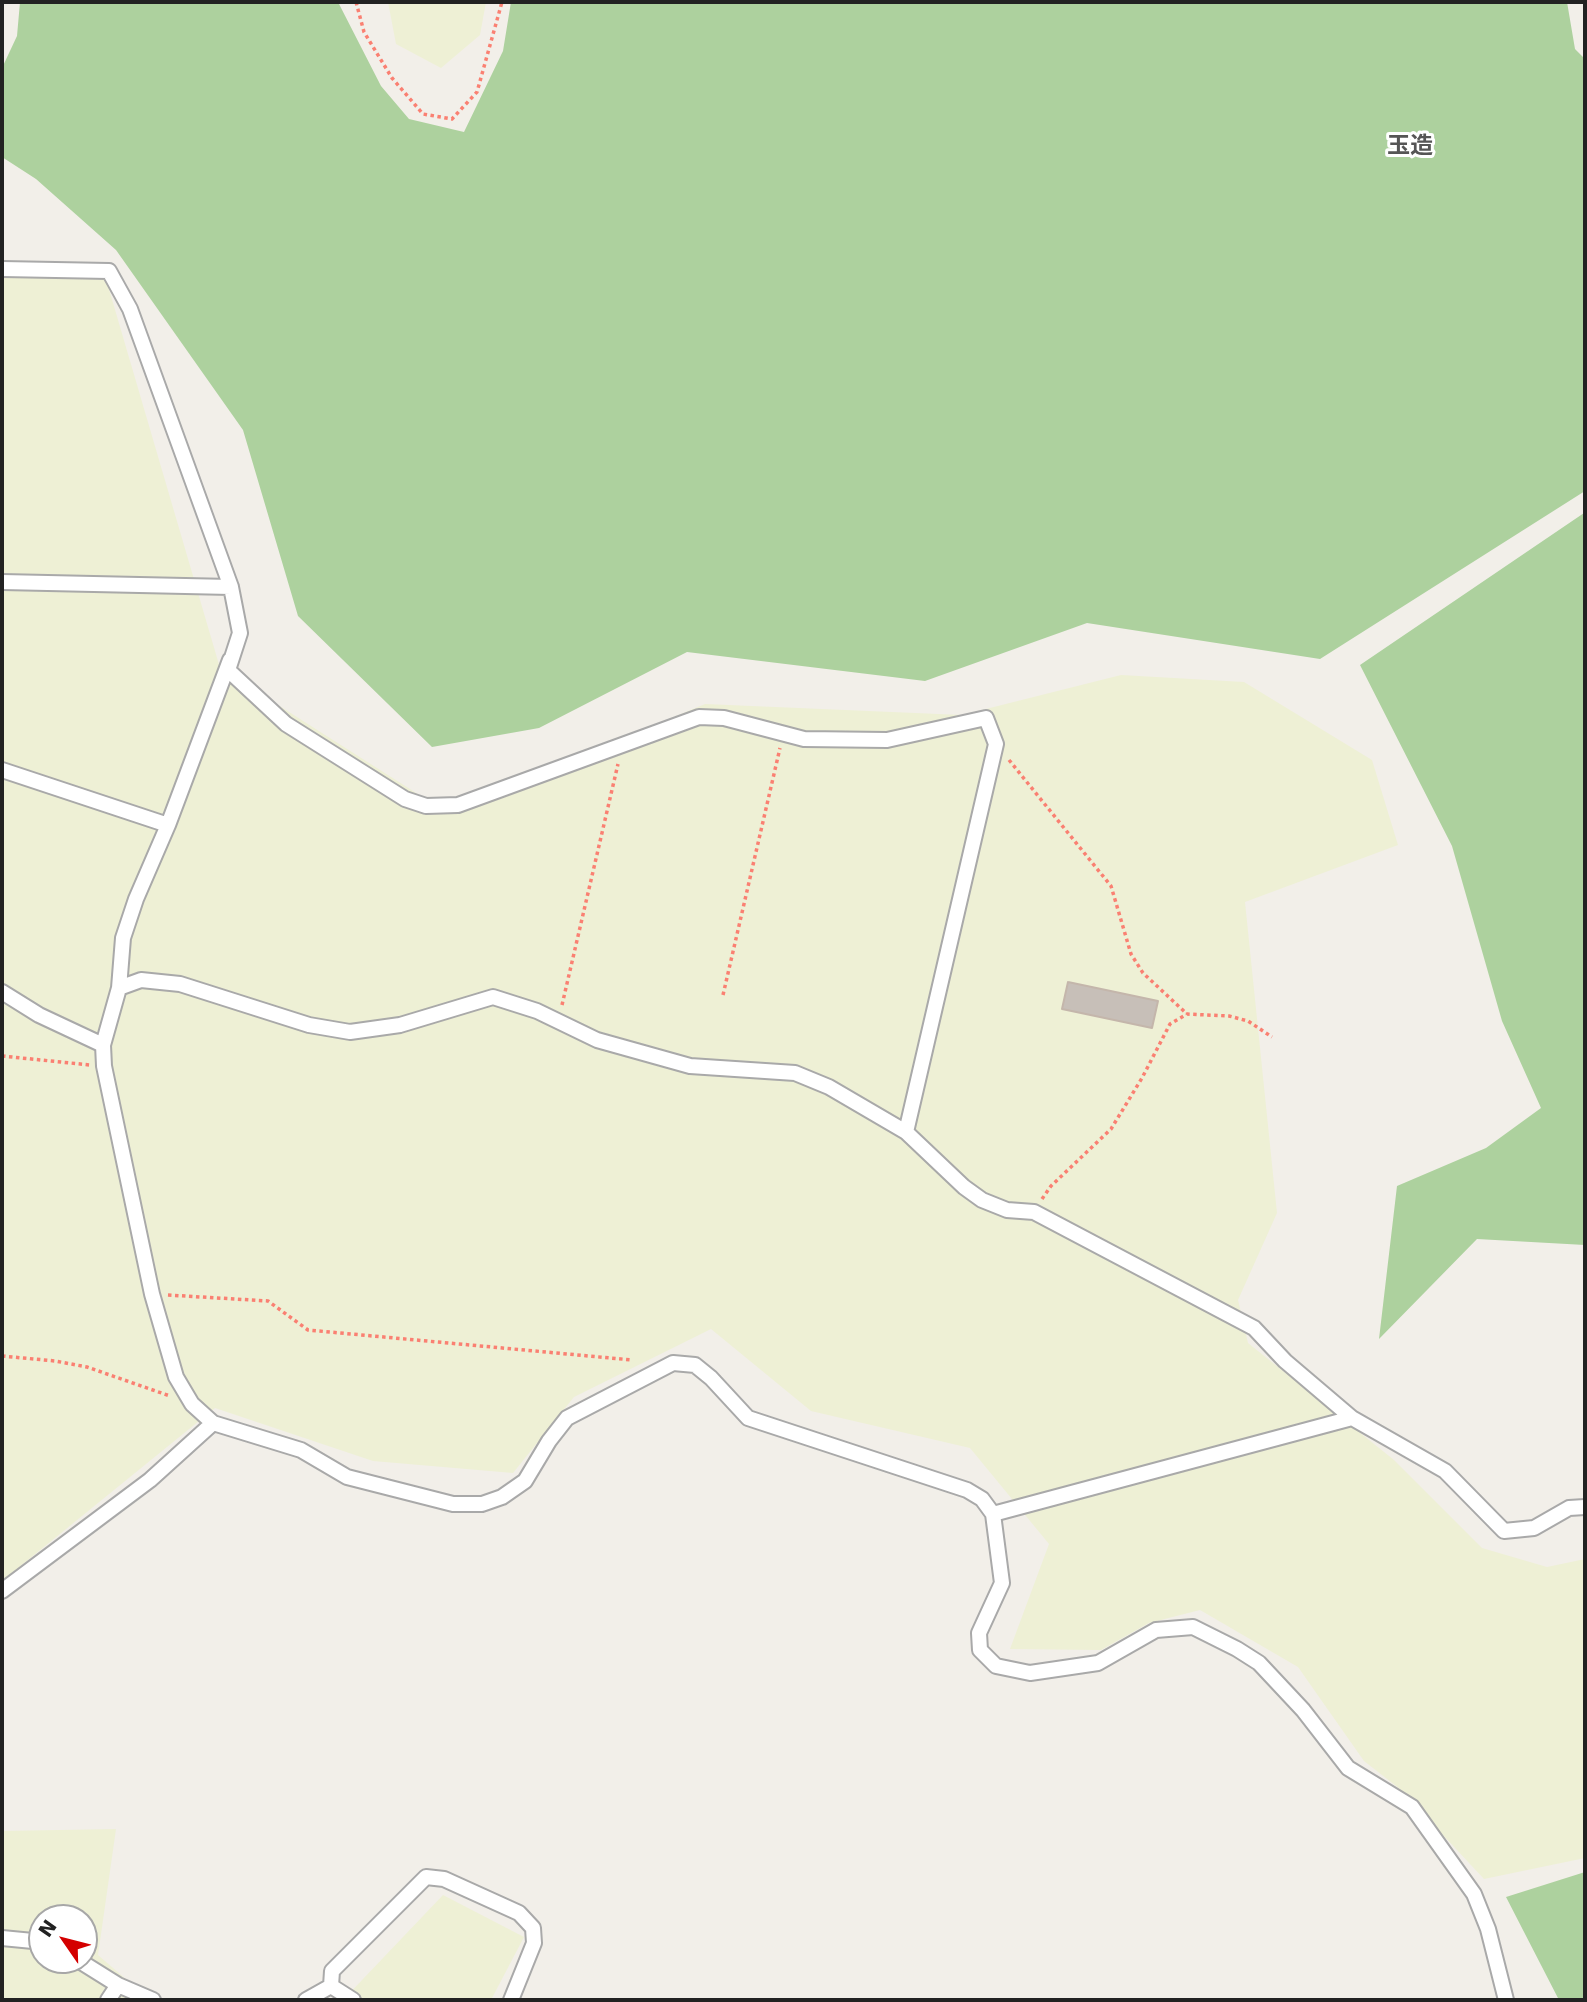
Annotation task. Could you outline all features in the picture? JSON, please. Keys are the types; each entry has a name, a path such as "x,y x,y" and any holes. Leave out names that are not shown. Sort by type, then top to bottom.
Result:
{"street":[{"path":"2,269 109,271 130,309 231,587 240,633 228,670 286,724 405,799 426,806 458,805 699,717 724,718 804,739 887,740 986,718 996,744 906,1132"},
{"path":"2,582 231,587"},
{"path":"240,633 123,938 120,988 103,1045 104,1066 152,1294 176,1377 192,1404 214,1423 301,1450 347,1477 453,1504 482,1504 502,1497 525,1481 549,1440 568,1418 673,1363 695,1365 711,1378 748,1418 967,1490 982,1499 993,1514 1002,1583 979,1633 980,1650 996,1666 1030,1673 1098,1663 1156,1630 1193,1627 1259,1663 1303,1710 1348,1769 1412,1807 1474,1894 1488,1929 1506,2000"},
{"path":"2,770 168,825"},
{"path":"120,988 141,980 180,984 309,1024 350,1032 400,1025 493,997 517,1003 597,1040 690,1066 795,1073 830,1087 906,1132 964,1187 982,1200 1007,1210 1034,1212 1254,1328 1285,1361 1352,1418 1445,1471 1504,1531 1534,1528 1569,1508 1585,1507"},
{"path":"2,992 39,1015 103,1045"},
{"path":"993,1514 1352,1418"},
{"path":"2,1591 150,1480 214,1423"},
{"path":"331,1986 332,1971 426,1877 444,1879 519,1913 533,1928 534,1943 511,2000"},
{"path":"2,1938 28,1942"},
{"path":"98,1972 118,1985 153,2000"},
{"path":"108,2000 118,1985"},
{"path":"306,2000 331,1986"},
{"path":"331,1986 353,2000"}],"path":[{"path":"356,2 364,33 392,78 423,114 452,119 477,92 502,2"},
{"path":"723,995 783,734"},
{"path":"996,744 1111,886 1131,954 1143,973 1187,1014"},
{"path":"559,1021 623,745"},
{"path":"1034,1212 1051,1186 1111,1129 1170,1024 1187,1014 1229,1016 1248,1021 1272,1037"},
{"path":"2,1056 104,1066"},
{"path":"152,1294 268,1301 309,1330 632,1360"},
{"path":"2,1356 87,1367 192,1404"}],"green space":[{"path":"20,2 338,2 381,86 409,119 464,132 503,51 511,2 1567,2 1575,49 1585,59 1585,491 1320,659 1087,623 925,681 687,652 539,728 432,747 298,616 243,430 116,250 36,179 2,157 2,68 17,36"},
{"path":"388,2 486,2 480,35 441,68 396,44"},
{"path":"2,277 106,279 220,668 446,812 705,704 962,715 1121,675 1244,682 1372,760 1398,845 1245,902 1277,1213 1238,1300 1248,1343 1394,1460 1482,1548 1547,1567 1585,1559 1585,1858 1484,1879 1400,1789 1364,1761 1298,1667 1200,1610 1149,1623 1101,1650 1010,1649 1049,1544 970,1448 811,1411 711,1329 574,1397 513,1473 373,1461 215,1408 2,1581"},
{"path":"1584,513 1585,1245 1477,1239 1379,1339 1397,1186 1486,1148 1541,1108 1502,1021 1452,846 1360,665"},
{"path":"116,1829 98,1955 150,2000 2,2000 2,1831"},
{"path":"1585,1872 1585,2000 1559,2000 1506,1897"},
{"path":"443,1895 524,1937 491,2000 343,2000"}],"building":[{"path":"1068,982 1158,1001 1152,1028 1062,1009"}],"district":[{"name":"玉造","path":"1410,147"}]}
